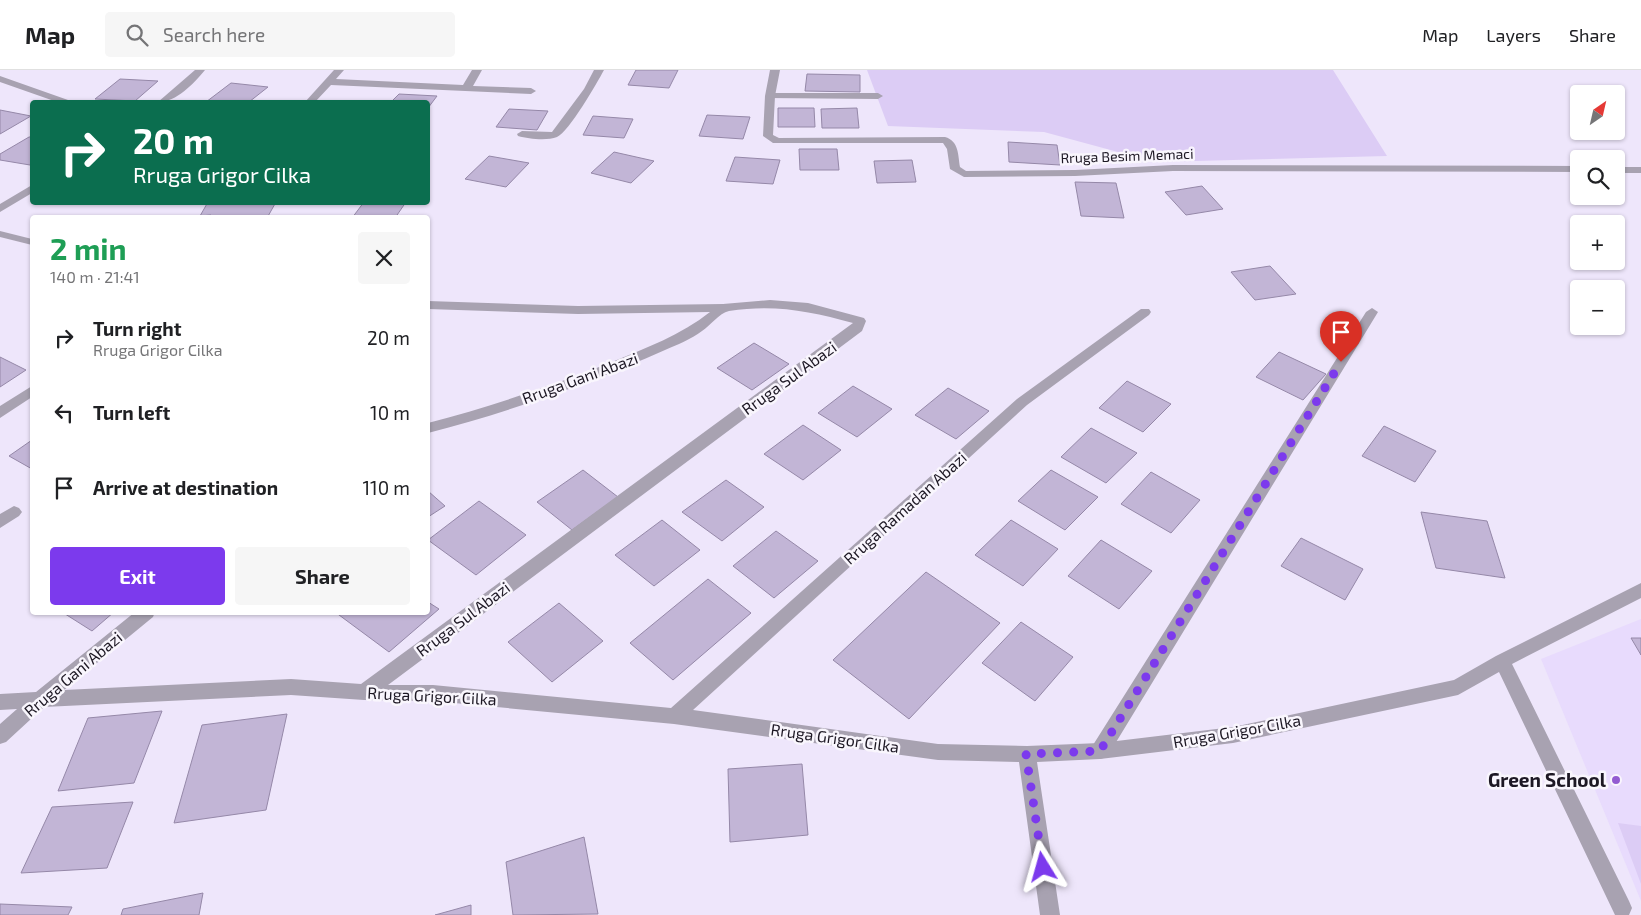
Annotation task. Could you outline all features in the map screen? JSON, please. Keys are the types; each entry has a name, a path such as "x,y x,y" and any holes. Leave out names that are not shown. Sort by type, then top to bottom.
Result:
{"street":[{"path":"166,100 182,88 200,70"},
{"path":"312,100 339,70"},
{"path":"466,89 477,70"},
{"path":"522,134 556,134 589,90 599,70"},
{"name":"Rruga Besim Memaci","path":"775,70 770,96 768,136 772,139 945,140 952,147 955,169 964,174 1076,173 1173,168 1570,168"},
{"path":"0,79 59,100"},
{"path":"328,82 531,91"},
{"path":"770,96 878,96"},
{"path":"1625,170 1641,170"},
{"path":"0,209 30,189"},
{"path":"0,234 30,242"},
{"name":"Rruga Sul Abazi","path":"364,692 857,328 860,321 808,307 770,304 724,308 578,310 430,305"},
{"name":"Rruga Gani Abazi","path":"430,427 470,417 559,388 661,347 697,329 724,308"},
{"name":"Rruga Ramadan Abazi","path":"674,716 1022,402 1145,312"},
{"path":"1100,751 1372,312"},
{"path":"0,413 30,392"},
{"path":"0,522 14,512"},
{"name":"Rruga Grigor Cilka","path":"0,702 123,694 291,687 364,692 433,693 674,716 938,752 1026,754 1100,751 1233,735 1458,687 1502,661 1641,590"},
{"name":"Rruga Gani Abazi","path":"0,736 39,700 143,615"},
{"path":"1502,661 1624,911"},
{"path":"1026,754 1050,915"}],"shaded area":[{"path":"867,70 1333,70 1387,156 1155,162 1044,132 888,126"},
{"name":"Green School","path":"1641,619 1641,901 1541,659"},
{"path":"1618,823 1641,826 1641,884"}],"building":[{"path":"636,70 678,70 669,88 628,85"},
{"path":"807,74 860,75 860,92 805,91"},
{"path":"120,79 158,81 136,100 95,99"},
{"path":"231,83 268,87 252,100 209,100"},
{"path":"399,94 437,96 430,105 430,100 393,100"},
{"path":"778,108 814,108 815,127 778,127"},
{"path":"857,108 859,128 822,128 821,109"},
{"path":"509,109 548,111 537,130 496,127"},
{"path":"0,110 30,116 30,117 0,134"},
{"path":"707,115 750,117 743,139 699,136"},
{"path":"593,116 633,119 624,138 583,135"},
{"path":"30,137 30,165 0,160 0,154"},
{"path":"1008,142 1057,145 1060,165 1009,162"},
{"path":"799,149 837,149 839,170 800,170"},
{"path":"614,152 654,161 631,183 591,173"},
{"path":"489,156 529,163 506,187 465,179"},
{"path":"735,157 780,160 773,184 726,181"},
{"path":"912,160 916,182 877,183 874,161"},
{"path":"1075,182 1116,183 1124,218 1081,216"},
{"path":"1202,186 1223,209 1186,215 1165,192"},
{"path":"206,205 274,205 269,215 201,215"},
{"path":"362,205 404,205 397,215 354,215"},
{"path":"1270,266 1296,294 1255,300 1231,272"},
{"path":"754,343 789,364 752,390 717,368"},
{"path":"1279,352 1326,374 1303,400 1256,377"},
{"path":"0,357 26,370 0,387"},
{"path":"1127,381 1171,404 1143,432 1099,408"},
{"path":"853,386 892,409 857,437 818,413"},
{"path":"948,388 989,411 956,439 915,415"},
{"path":"803,425 841,450 803,480 764,454"},
{"path":"1384,426 1436,451 1415,482 1362,456"},
{"path":"1091,428 1137,453 1106,483 1061,457"},
{"path":"30,441 30,468 9,456"},
{"path":"583,470 618,497 572,530 537,502"},
{"path":"1051,470 1098,497 1065,530 1018,501"},
{"path":"1151,472 1200,500 1171,533 1121,504"},
{"path":"726,480 764,507 722,541 682,512"},
{"path":"430,493 445,506 430,516"},
{"path":"479,501 526,535 476,575 430,541 430,538"},
{"path":"1421,512 1487,521 1505,578 1436,568"},
{"path":"662,520 700,550 654,586 615,555"},
{"path":"1011,520 1058,549 1023,586 975,555"},
{"path":"776,531 818,561 774,598 733,566"},
{"path":"1301,538 1363,569 1345,600 1281,566"},
{"path":"1101,540 1152,571 1119,609 1068,576"},
{"path":"926,572 1000,623 909,719 833,660"},
{"path":"708,579 751,613 673,680 630,643"},
{"path":"430,603 439,609 389,652 339,615 430,615"},
{"path":"559,603 603,641 552,682 508,642"},
{"path":"67,615 111,615 92,631"},
{"path":"1021,622 1073,657 1035,701 982,663"},
{"path":"1631,638 1641,638 1641,655"},
{"path":"162,711 134,783 58,791 88,718"},
{"path":"287,714 266,810 174,823 202,725"},
{"path":"802,764 808,835 730,842 728,769"},
{"path":"133,802 107,868 21,873 52,807"},
{"path":"584,837 598,914 513,915 506,862"},
{"path":"203,893 199,915 121,915 123,909"},
{"path":"0,904 72,907 68,915 0,915"},
{"path":"471,905 471,915 435,915"}],"place":[{"name":"Green School","path":"1616,780"}],"route":[{"path":"1043,867 1026,754 1100,751 1341,362"}]}
